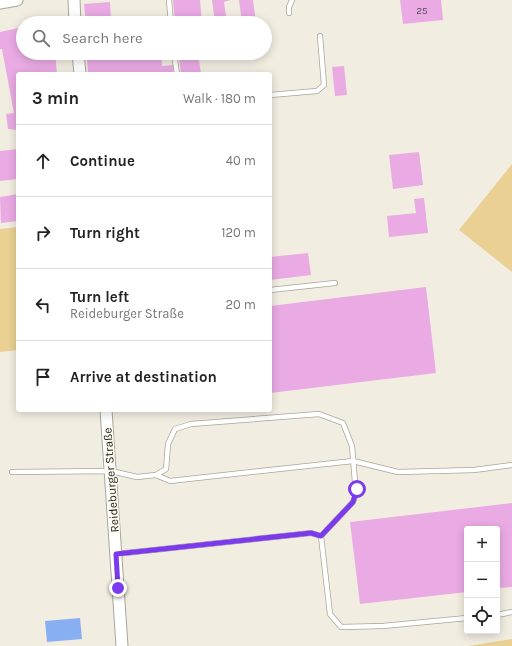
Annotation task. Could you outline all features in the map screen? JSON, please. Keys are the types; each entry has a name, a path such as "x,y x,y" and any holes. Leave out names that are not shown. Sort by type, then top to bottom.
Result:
{"street":[{"path":"0,3 17,0"},
{"path":"74,0 75,16"},
{"path":"79,60 80,72"},
{"name":"Reideburger Straße","path":"106,412 122,646"}],"lane":[{"path":"168,0 170,16"},
{"path":"289,13 289,7 292,0"},
{"path":"272,95 317,91 324,85 320,36"},
{"path":"175,60 177,72"},
{"path":"272,290 335,283"},
{"path":"12,472 111,471 137,477 156,475 166,469 168,444 175,429 191,424 319,414 344,423 352,446 356,494 353,502 321,536 330,614 341,627 383,626 464,618"},
{"path":"156,475 170,481 353,461 398,472 474,470 512,465"},
{"path":"116,554 311,533 321,536"},
{"path":"500,614 512,612"}],"shaded area":[{"path":"512,164 512,272 459,230"},
{"path":"16,227 16,350 0,352 0,229"},
{"path":"512,639 512,646 468,646"}],"water":[{"path":"80,618 82,639 47,642 45,621"}],"building":[{"path":"173,0 200,0 201,16 174,16"},
{"path":"212,0 230,0 224,2 226,16 214,16"},
{"path":"239,0 253,0 255,16 241,16"},
{"path":"400,0 441,0 443,20 403,24"},
{"path":"110,2 111,16 85,16 84,4"},
{"path":"16,29 16,60 56,60 57,72 16,72 16,130 8,129 6,114 14,113 2,49 0,49 0,32"},
{"path":"87,60 162,60 162,66 173,65 173,72 88,72"},
{"path":"179,60 199,60 201,72 181,72"},
{"path":"344,66 347,95 335,96 332,67"},
{"path":"16,149 16,179 0,181 0,151"},
{"path":"419,152 423,185 393,189 389,155"},
{"path":"16,194 16,221 1,223 0,197"},
{"path":"424,198 428,233 389,237 387,216 416,213 414,199"},
{"path":"308,253 311,275 272,280 272,257"},
{"path":"426,287 436,373 272,393 272,306"},
{"path":"512,503 512,587 500,588 500,526 464,526 464,592 360,604 350,522"}],"route":[{"path":"118,588 116,554 311,533 321,536 353,502 357,489"}]}
